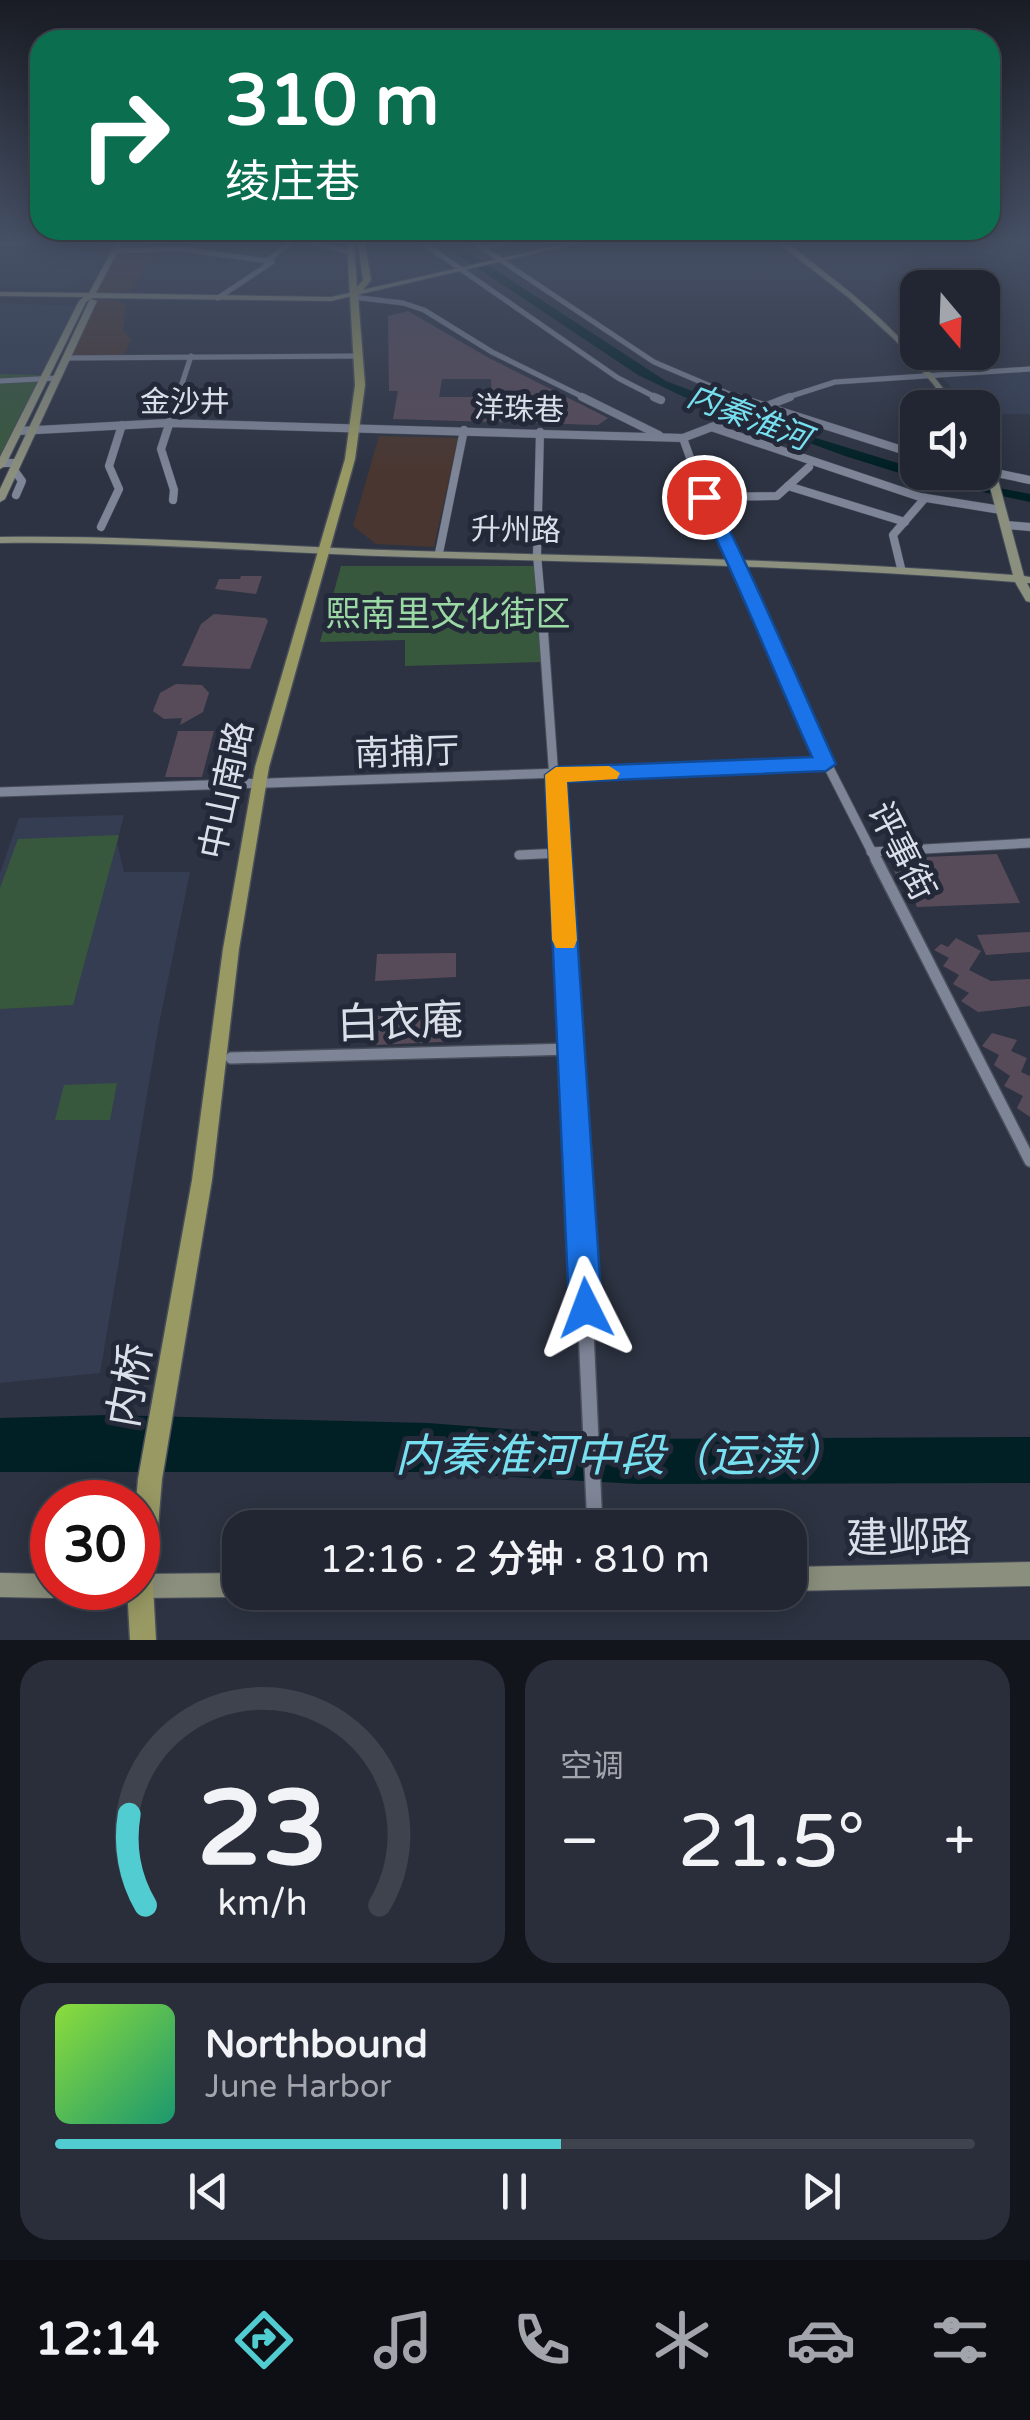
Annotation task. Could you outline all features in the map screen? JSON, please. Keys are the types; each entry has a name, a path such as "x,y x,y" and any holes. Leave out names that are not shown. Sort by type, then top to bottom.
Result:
{"main road":[{"path":"0,465 74,320"},
{"path":"0,498 85,320"},
{"name":"中山南路","path":"181,1304 202,1180 231,949 260,784 350,459 360,385 355,320"},
{"path":"876,320 940,390"},
{"path":"995,490 1030,599"},
{"name":"升州路","path":"0,540 64,538 324,551 737,561 901,568 1025,580"},
{"name":"内桥","path":"150,1480 181,1304"},
{"name":"建邺路","path":"807,1580 1030,1574"},
{"path":"160,1586 222,1585"},
{"path":"0,1586 30,1586"},
{"path":"141,1610 144,1640"}],"street":[{"path":"439,320 492,352 662,437"},
{"path":"532,320 618,378 661,400"},
{"path":"586,320 654,362 757,406 900,450"},
{"path":"174,500 161,450 191,356"},
{"path":"66,358 359,356"},
{"path":"683,438 757,406 836,382 1030,369"},
{"path":"0,379 57,378"},
{"name":"金沙井","path":"18,431 168,424 354,426"},
{"path":"101,527 120,488 109,466 122,426"},
{"name":"洋珠巷","path":"354,426 683,438"},
{"path":"711,428 926,498 1001,506"},
{"path":"440,554 464,430"},
{"path":"540,432 537,555 556,775 594,1510"},
{"name":"评事街","path":"683,438 704,497 737,561 826,764 1026,1146 1030,1161"},
{"path":"0,465 15,467 22,481 16,495"},
{"path":"704,497 778,496 809,468"},
{"path":"1000,476 1030,480"},
{"path":"788,486 905,522"},
{"path":"901,568 893,536 926,498"},
{"path":"1006,525 1030,526"},
{"name":"南捕厅","path":"0,792 826,764"},
{"path":"870,852 1030,843"},
{"path":"518,855 560,853"},
{"name":"白衣庵","path":"232,1058 571,1049"}],"shaded area":[{"path":"0,320 70,320 45,375 0,375"},
{"path":"85,320 124,320 123,330 131,340 123,357 66,358"},
{"path":"1030,372 1030,414 1000,414 1000,390 954,390 941,376"},
{"path":"379,436 458,438 434,547 376,544 353,526"},
{"path":"124,815 117,843 124,872 190,872 159,1024 100,1373 0,1383 0,873 19,818"}],"green space":[{"path":"0,374 39,375 43,383 0,458"},
{"name":"熙南里文化街区","path":"341,566 534,566 543,662 405,666 405,640 320,642"},
{"path":"119,835 73,1005 0,1009 0,888 18,839"},
{"path":"117,1083 110,1120 55,1120 64,1085"}],"water":[{"name":"内秦淮河","path":"555,320 572,320 666,381 816,438 900,464 900,473 845,456 684,397 638,375"},
{"path":"1000,488 1030,494 1030,502 973,490"},
{"name":"内秦淮河中段（运渎）","path":"108,1415 428,1423 636,1439 1030,1437 1030,1483 638,1484 426,1472 0,1472 0,1418"}],"building":[{"path":"388,320 423,320 608,418 598,425 393,419 398,391 389,391","holes":["442,379 491,379 492,397 439,397"]},
{"path":"262,576 256,594 215,589 219,579"},
{"path":"214,614 268,621 250,669 182,666 201,624"},
{"path":"176,684 202,685 209,693 203,712 180,725 182,718 164,719 153,711 160,693"},
{"path":"178,731 214,731 202,777 165,777"},
{"path":"997,854 1020,903 917,907 906,880 898,880 892,865 904,865 901,858"},
{"path":"1030,932 1030,952 986,955 977,935"},
{"path":"956,938 981,951 969,970 991,981 1030,979 1030,1006 978,1012 961,1001 969,993 953,984 959,975 943,966 949,958 934,950 941,944 948,947"},
{"path":"456,953 456,977 375,981 377,954"},
{"path":"434,1003 461,1003 460,1041 375,1045 373,1013 433,1012"},
{"path":"992,1033 1017,1040 1011,1051 1027,1058 1021,1072 1030,1076 1030,1117 1017,1108 1023,1096 1004,1086 1010,1076 994,1065 999,1055 982,1046"}],"slow traffic":[{"path":"565,940 556,775 609,773"}],"route":[{"path":"586,1308 556,775 826,764 799,710 737,561 704,497"}]}
